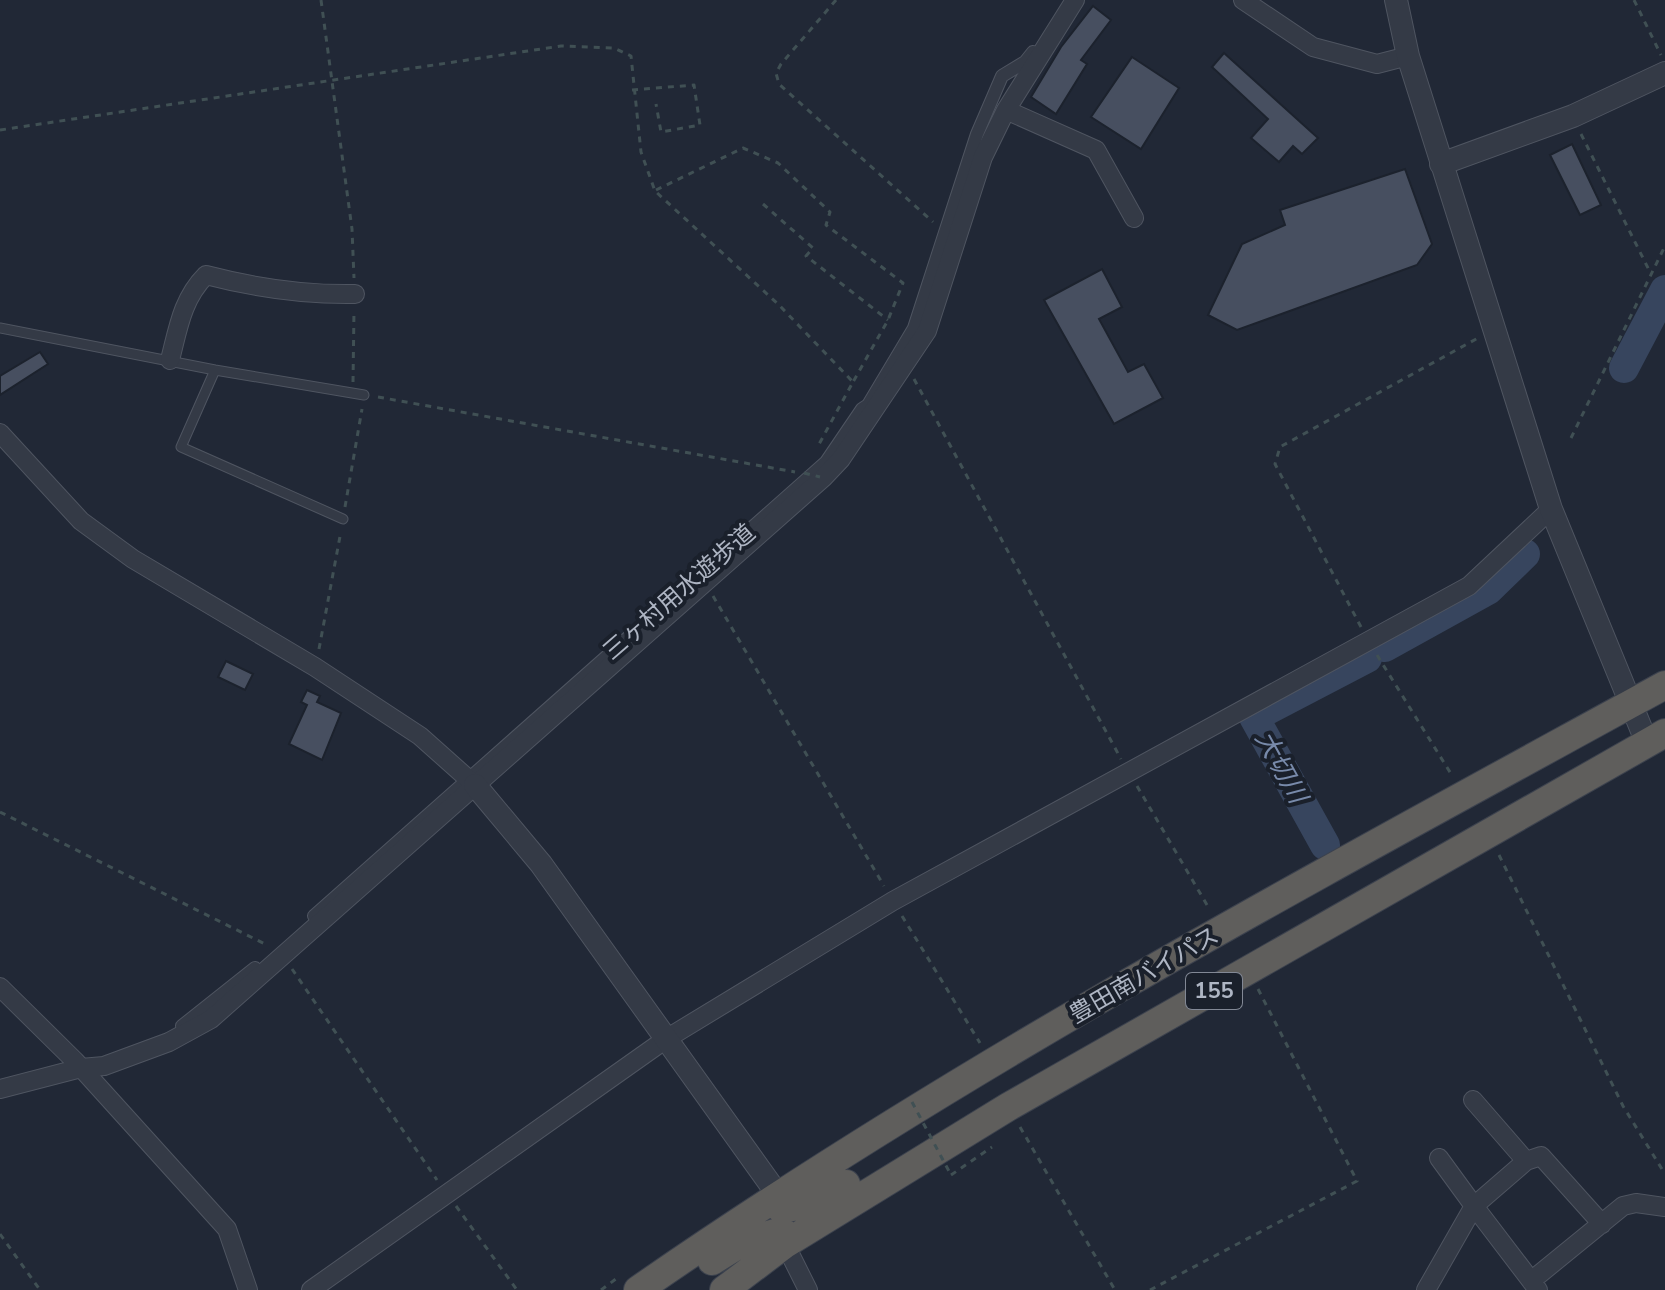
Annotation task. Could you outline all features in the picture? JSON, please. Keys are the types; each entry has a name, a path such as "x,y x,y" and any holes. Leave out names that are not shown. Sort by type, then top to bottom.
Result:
{"highway":[{"name":"豊田南バイパス","path":"724,1290 781,1220 991,1062 1464,794 1665,685"},
{"path":"1630,704 1644,713 1665,708"},
{"name":"豊田南バイパス","path":"638,1290 816,1203 936,1129 1008,1107 1656,738"},
{"path":"668,1290 781,1220"}],"street":[{"name":"三ヶ村用水遊歩道","path":"471,781 826,462 868,405 914,328 947,235 977,134 1002,76 1025,62 1072,0"},
{"path":"0,1082 78,1064 104,1066 169,1042 211,1019 471,781 705,583 841,459 927,331 983,157 1006,110 1072,0"},
{"path":"1243,0 1313,47 1377,64 1408,56"},
{"path":"1396,0 1408,56 1551,509 1630,704 1656,738"},
{"path":"1441,164 1573,116 1665,73"},
{"path":"1006,110 1096,150 1134,218"},
{"path":"170,360 183,309 193,288 206,275 252,287 310,295 355,294"},
{"path":"0,433 81,521 133,559 315,667 420,736 471,781 541,864 666,1039 781,1220 808,1290"},
{"path":"311,1290 666,1039 893,901 1469,586 1551,509"},
{"path":"0,987 78,1064 227,1229 248,1290"},
{"path":"0,1089 78,1064"},
{"path":"1473,1100 1526,1161"},
{"path":"1426,1290 1474,1206 1526,1161 1541,1156 1602,1224"},
{"path":"1439,1158 1535,1286 1623,1206 1636,1203 1665,1207"}],"lane":[{"path":"0,328 364,395"},
{"path":"215,370 181,447 343,519"}],"path":[{"path":"321,0 352,229 355,294 353,392"},
{"path":"836,0 781,64 776,73 779,84 947,235"},
{"path":"1634,0 1665,62"},
{"path":"0,130 561,46 614,48 631,56 632,90 641,152 655,191 779,305 853,382"},
{"path":"632,90 694,85 700,125 661,132 656,104"},
{"path":"1573,116 1651,275"},
{"path":"655,191 743,148 778,163 830,212 826,225 903,283 888,320 817,447"},
{"path":"763,204 813,248 806,256 888,320"},
{"path":"1571,438 1665,246"},
{"path":"1464,794 1368,641 1275,464 1280,447 1495,328"},
{"path":"905,364 1129,773 1223,931"},
{"path":"364,395 820,477"},
{"path":"804,473 810,460"},
{"path":"705,583 991,1062"},
{"path":"0,812 280,953 447,1195 517,1290"},
{"path":"1489,835 1623,1106 1665,1174"},
{"path":"1150,1290 1357,1181 1249,971"},
{"path":"912,1102 951,1175 992,1147"},
{"path":"1008,1107 1115,1290"},
{"path":"0,1234 40,1290"}],"building":[{"path":"1093,6 1111,20 1081,60 1087,64 1056,114 1031,97 1061,47"},
{"path":"1224,53 1318,138 1302,154 1293,146 1279,162 1251,138 1268,119 1212,67"},
{"path":"1132,57 1179,88 1141,149 1091,117"},
{"path":"1572,144 1601,205 1580,215 1550,155"},
{"path":"1405,169 1432,244 1417,265 1237,330 1208,315 1242,244 1285,225 1280,210"},
{"path":"1102,269 1122,307 1099,319 1128,372 1144,364 1163,398 1114,424 1044,300"},
{"path":"40,352 48,364 0,395 0,376"},
{"path":"226,661 253,674 245,690 218,677"},
{"path":"307,690 320,696 317,702 341,713 322,760 289,744 307,705 301,702"}],"waterway":[{"name":"大切川","path":"1624,368 1665,290"},
{"name":"大切川","path":"1385,647 1488,590 1525,554"},
{"name":"大切川","path":"1325,845 1254,717 1367,658"}]}
